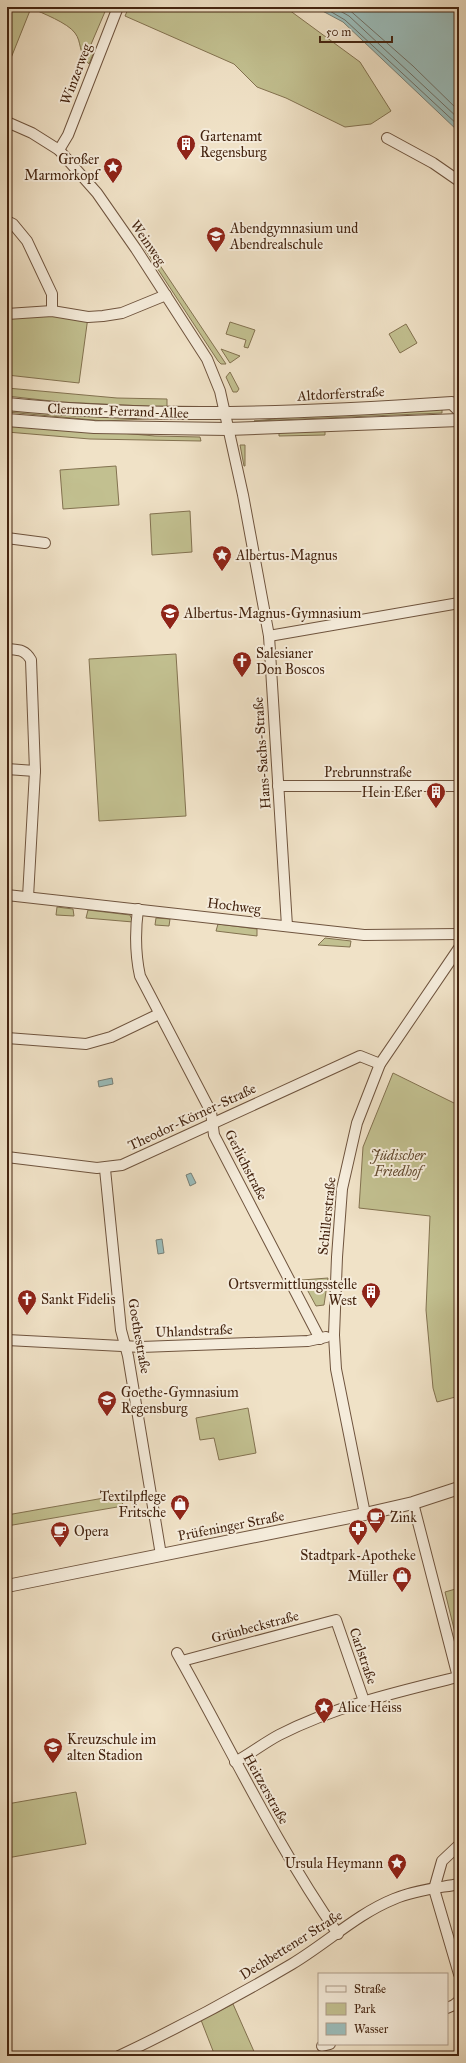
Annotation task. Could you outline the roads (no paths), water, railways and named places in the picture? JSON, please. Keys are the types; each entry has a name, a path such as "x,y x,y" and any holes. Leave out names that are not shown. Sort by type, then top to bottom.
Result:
{"street":[{"name":"Winzerweg","path":"59,150 68,135 118,7"},
{"name":"Weinweg","path":"7,122 32,133 59,150 97,194 166,295 207,359 220,391 225,414"},
{"path":"387,138 432,163 459,182"},
{"path":"7,221 13,224 27,240 52,294 52,311"},
{"path":"7,314 52,311 88,317 109,315 122,313 143,306 166,295"},
{"name":"Clermont-Ferrand-Allee","path":"7,404 108,412 225,414"},
{"name":"Altdorferstraße","path":"225,414 457,405"},
{"name":"Hans-Sachs-Straße","path":"225,414 243,496 268,636 287,926"},
{"name":"Clermont-Ferrand-Allee","path":"7,420 94,427 228,429"},
{"path":"228,429 459,420"},
{"path":"7,538 45,543"},
{"path":"268,636 459,603"},
{"path":"7,649 22,650 27,653 31,660 35,771 28,897"},
{"path":"7,769 35,771"},
{"name":"Prebrunnstraße","path":"278,786 459,786"},
{"name":"Hochweg","path":"7,895 364,935 459,934"},
{"name":"Gerlichstraße","path":"138,909 136,960 140,976 211,1112 214,1135 320,1338"},
{"name":"Schillerstraße","path":"364,1514 336,1370 334,1336 337,1257 342,1189 357,1122 380,1064 459,948"},
{"path":"7,1038 86,1044 111,1037 159,1014"},
{"name":"Theodor-Körner-Straße","path":"7,1157 105,1169 122,1165 360,1056 380,1064"},
{"name":"Goethestraße","path":"105,1169 121,1330 152,1495 161,1555"},
{"name":"Uhlandstraße","path":"7,1340 141,1347 308,1341 334,1336"},
{"name":"Prüfeninger Straße","path":"7,1586 364,1514 413,1503 459,1488"},
{"path":"235,1762 279,1736 321,1717 364,1701 458,1679 413,1503"},
{"name":"Grünbeckstraße","path":"180,1657 336,1620"},
{"name":"Carlstraße","path":"336,1620 364,1701"},
{"name":"Heitzerstraße","path":"180,1657 235,1762 307,1890 338,1934"},
{"path":"459,1845 442,1861 434,1889 459,1974"},
{"name":"Dechbettener Straße","path":"119,2056 225,2002 293,1963 373,1910 394,1899 412,1893 459,1884"},
{"path":"448,2008 454,2005 459,2000"}],"water":[{"path":"315,7 459,7 459,132 343,22"},
{"path":"112,1078 113,1084 99,1087 98,1081"},
{"path":"191,1173 196,1183 190,1186 186,1175"},
{"path":"162,1239 164,1253 158,1254 156,1240"}],"place":[{"name":"Gartenamt Regensburg","path":"186,161"},
{"name":"Großer Marmorkopf","path":"113,184"},
{"name":"Abendgymnasium und Abendrealschule","path":"216,253"},
{"name":"Albertus-Magnus","path":"222,572"},
{"name":"Albertus-Magnus-Gymnasium","path":"170,630"},
{"name":"Salesianer Don Boscos","path":"242,678"},
{"name":"Hein Eßer","path":"436,809"},
{"name":"Ortsvermittlungsstelle West","path":"371,1309"},
{"name":"Sankt Fidelis","path":"27,1316"},
{"name":"Goethe-Gymnasium Regensburg","path":"107,1417"},
{"name":"Textilpflege Fritsche","path":"180,1521"},
{"name":"Zink","path":"376,1534"},
{"name":"Stadtpark-Apotheke","path":"358,1546"},
{"name":"Opera","path":"60,1548"},
{"name":"Müller","path":"402,1593"},
{"name":"Alice Heiss","path":"324,1724"},
{"name":"Kreuzschule im alten Stadion","path":"53,1764"},
{"name":"Ursula Heymann","path":"397,1880"}],"park label":[{"name":"Jüdischer Friedhof","path":"398,1164"}]}
